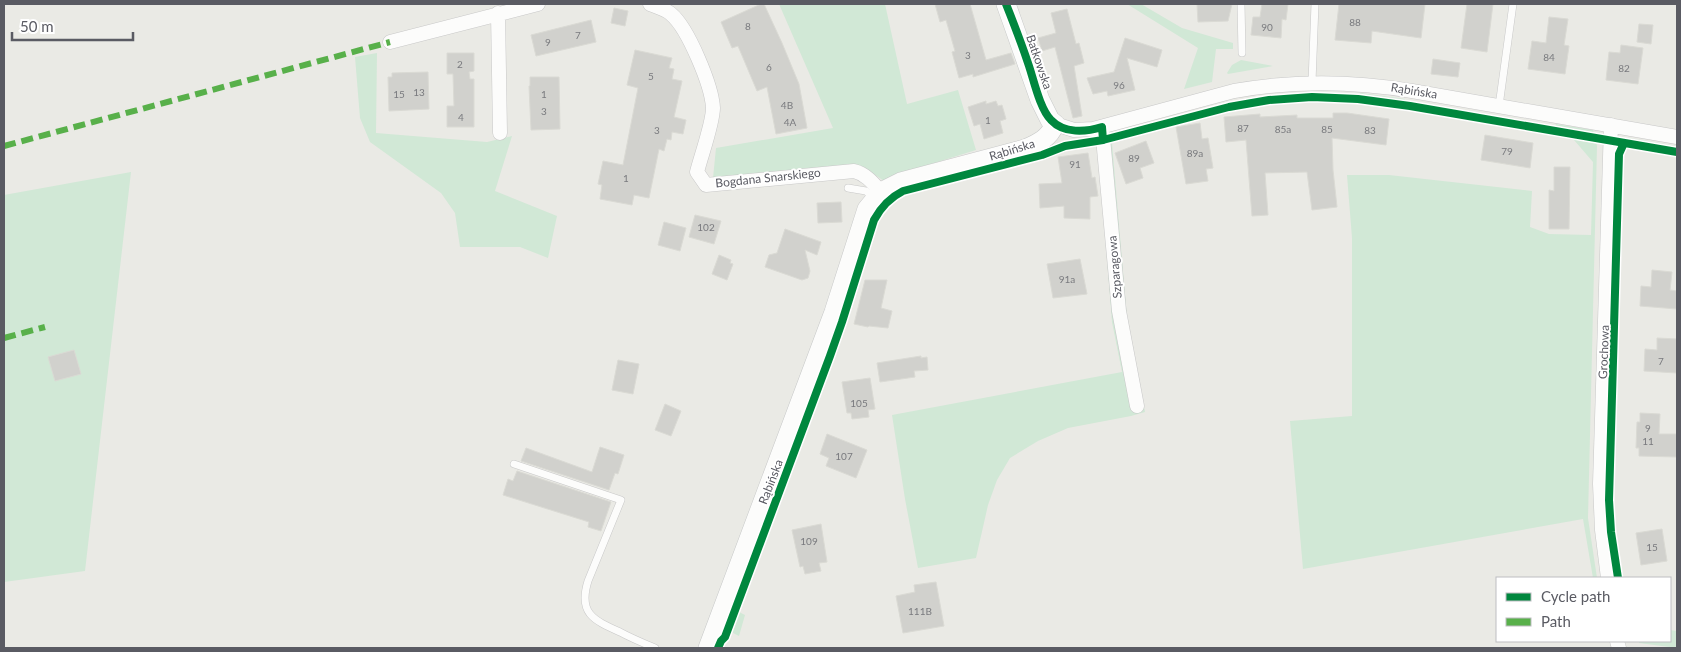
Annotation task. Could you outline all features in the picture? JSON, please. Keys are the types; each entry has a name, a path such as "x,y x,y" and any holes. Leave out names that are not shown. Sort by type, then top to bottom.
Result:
{"street":[{"path":"390,42 538,4"},
{"name":"Bogdana Snarskiego","path":"650,4 670,12 682,26 700,64 709,90 713,109 697,172 706,185 854,171 862,173 872,181 878,195"},
{"name":"Batkowska","path":"1006,4 1040,100 1050,120 1055,124"},
{"path":"498,13 500,133"},
{"name":"Rąbińska","path":"708,648 824,340 862,222 878,195 900,182 1037,144 1051,134 1055,124 1067,129 1082,131 1234,91 1312,82 1377,85 1677,137"},
{"name":"Grochowa","path":"1608,577 1602,530 1600,484 1611,125"},
{"name":"Szparagowa","path":"1102,127 1119,311 1137,406"}],"lane":[{"path":"1241,4 1242,53"},
{"path":"1312,82 1316,4"},
{"path":"1499,106 1513,4"},
{"path":"848,188 878,195"},
{"path":"514,464 621,500 588,581 585,602 589,613 599,623 655,648"}],"green space":[{"path":"779,4 885,4 907,104 958,90 976,150 899,174 884,181 865,168 713,178 716,148 833,128"},
{"path":"1127,4 1141,4 1182,28 1233,43 1233,49 1216,49 1212,82 1184,89 1198,48"},
{"path":"377,53 376,133 487,142 512,136 495,191 557,216 548,258 520,247 460,247 455,213 441,193 370,142 360,118 355,57"},
{"path":"1241,60 1273,66 1227,73 1232,65"},
{"path":"1360,93 1405,99 1404,102 1360,95"},
{"path":"1556,124 1593,130 1594,134 1555,127"},
{"path":"1553,133 1596,142 1597,146 1588,518 1597,577 1593,577 1583,519 1303,569 1290,421 1352,416 1352,238 1347,175 1389,175 1532,191 1530,227 1549,234 1591,235 1593,162 1574,140 1552,136"},
{"path":"1629,138 1676,146 1676,149 1628,141"},
{"path":"1112,143 1127,317 1145,412 1068,428 1038,441 1010,458 997,480 988,505 976,558 918,568 892,415 1122,372 1112,322 1098,146"},
{"path":"131,172 85,571 4,582 4,195"},
{"path":"737,611 745,615 739,636 731,632"},
{"path":"1671,630 1677,631 1677,648 1639,643 1671,642"}],"building":[{"path":"764,4 799,84 807,128 776,134 767,87 757,91 738,46 732,48 721,22"},
{"path":"935,4 970,4 986,60 1011,53 1015,64 973,77 973,74 959,78 952,52 955,51 946,20 940,22"},
{"path":"1197,4 1232,4 1228,21 1198,22"},
{"path":"1262,4 1288,4 1286,20 1282,19 1281,38 1251,35 1253,17 1260,17"},
{"path":"1339,4 1425,4 1421,38 1372,31 1371,43 1335,40"},
{"path":"1467,4 1493,4 1487,52 1461,48"},
{"path":"614,8 628,11 625,26 611,23"},
{"path":"1067,9 1076,44 1079,43 1084,63 1074,66 1082,116 1073,118 1055,47 1042,51 1038,38 1056,33 1051,13"},
{"path":"1549,17 1568,19 1564,45 1569,46 1565,74 1528,69 1532,41 1546,43"},
{"path":"591,20 596,42 536,56 531,35"},
{"path":"1639,24 1653,25 1651,44 1637,42"},
{"path":"1125,38 1162,50 1157,67 1127,58 1135,90 1108,96 1107,91 1093,94 1087,78 1114,72"},
{"path":"1621,45 1643,48 1638,84 1606,80 1609,52 1620,53"},
{"path":"635,50 672,58 669,68 674,69 672,79 682,81 674,117 686,120 683,134 672,132 671,140 667,139 664,151 659,149 649,198 634,195 632,205 600,199 602,185 598,184 603,161 623,165 638,88 627,85"},
{"path":"447,53 474,53 474,71 469,72 470,79 474,79 474,127 447,127 447,106 454,106 453,74 447,74"},
{"path":"1433,59 1460,63 1458,77 1431,74"},
{"path":"428,72 429,109 389,111 388,77 392,77 392,73"},
{"path":"530,77 559,77 560,129 531,130"},
{"path":"986,101 986,104 996,101 998,106 1002,105 1006,119 1000,121 1003,133 984,139 980,124 974,126 968,107"},
{"path":"1333,113 1389,119 1386,145 1332,138 1337,207 1312,210 1307,172 1265,173 1268,215 1252,216 1246,140 1226,142 1224,117 1260,114 1260,117 1297,115 1297,118 1333,118"},
{"path":"1200,123 1202,139 1208,138 1213,168 1206,169 1208,181 1186,184 1176,127"},
{"path":"1485,135 1533,143 1530,168 1481,160"},
{"path":"1146,141 1154,163 1140,168 1143,178 1126,184 1115,153"},
{"path":"1088,153 1092,178 1095,177 1098,196 1090,197 1090,219 1064,218 1064,206 1040,208 1039,184 1062,183 1058,157"},
{"path":"1554,167 1570,167 1569,229 1549,229 1549,190 1554,191"},
{"path":"841,202 842,222 818,223 817,203"},
{"path":"695,215 721,221 714,244 689,237"},
{"path":"664,222 686,228 680,251 658,245"},
{"path":"785,229 821,242 817,255 805,250 810,271 808,278 802,280 765,267 769,255 777,253"},
{"path":"719,255 731,260 730,263 733,264 727,280 712,274"},
{"path":"1080,259 1087,294 1053,298 1047,264"},
{"path":"1652,270 1672,272 1670,290 1677,291 1677,309 1640,306 1641,286 1651,287"},
{"path":"865,280 887,280 881,308 892,311 888,328 854,324"},
{"path":"1657,338 1677,339 1677,373 1644,371 1645,349 1657,350"},
{"path":"74,350 81,374 55,381 48,357"},
{"path":"921,356 921,358 927,357 928,370 914,371 915,377 880,382 877,363"},
{"path":"618,360 639,364 633,394 612,390"},
{"path":"870,378 875,409 868,410 869,417 852,419 851,413 847,413 842,382"},
{"path":"665,404 681,411 671,436 655,430"},
{"path":"1640,413 1660,414 1659,434 1677,434 1677,457 1639,456 1639,448 1636,448 1637,422 1640,422"},
{"path":"827,434 867,450 856,478 826,466 829,458 820,454"},
{"path":"600,447 624,455 618,474 615,473 609,490 521,461 526,448 592,472"},
{"path":"517,471 611,502 601,531 588,527 589,522 503,495 508,479 513,481"},
{"path":"821,524 827,562 819,563 821,571 805,574 803,566 800,567 792,530"},
{"path":"1662,529 1667,561 1641,565 1636,533"},
{"path":"936,582 944,626 903,633 896,596 915,592 914,585"}],"marked path":[{"path":"4,146 390,42"},
{"path":"4,338 45,327"}],"cycle path":[{"path":"1006,4 1047,115 1056,125 1069,130 1082,131 1102,127 1103,140"},
{"path":"718,648 725,637 830,356 874,220 886,203 903,191 1042,155 1065,146 1103,140 1229,107 1269,100 1312,97 1358,99 1410,106 1677,152"},
{"path":"1618,577 1611,532 1609,500 1619,154 1624,143"}]}
